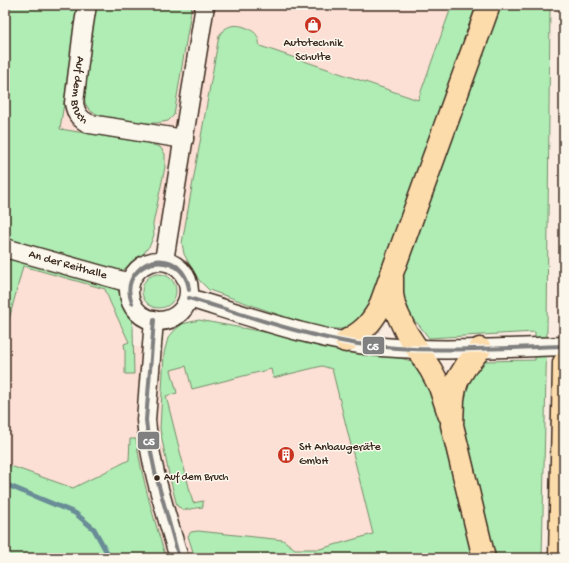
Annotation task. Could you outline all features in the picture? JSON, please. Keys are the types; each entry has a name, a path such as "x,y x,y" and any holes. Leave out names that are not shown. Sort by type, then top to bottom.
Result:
{"highway":[{"path":"346,341 361,332 373,319 378,309 490,5"},
{"path":"392,273 392,294 394,305 406,332 431,370 440,387 452,425 484,558"},
{"path":"452,425 453,399 458,379 466,366 480,349"},
{"path":"560,558 564,363"}],"street":[{"name":"Auf dem Bruch","path":"87,5 74,103 75,110 78,115 85,122 90,124 184,139"},
{"path":"164,261 205,5"},
{"name":"An der Reithalle","path":"5,248 130,283"},
{"path":"154,261 164,261 173,264 181,270 186,277 189,288 189,298 185,308 178,315 168,320 158,322 148,319 139,313 132,305 130,283 138,270 146,264 154,261"},
{"path":"189,298 286,327 346,341 381,347 417,349 480,349 564,346"},
{"path":"154,320 146,420 147,431 157,478 179,558"}],"shaded area":[{"path":"5,5 452,5 418,100 193,235 184,230 153,224 94,264"},
{"path":"7,261 105,289 130,344 134,346 164,353 168,338 175,330 182,324 199,320 280,335 338,350 400,358 473,558 5,558 5,269"}],"green space":[{"path":"5,5 79,5 60,129 147,143 160,147 165,154 165,167 153,224 154,235 150,245 144,253 122,271 115,272 5,243"},
{"path":"96,5 192,5 174,115 168,121 146,123 102,116 92,112 88,108 85,103 84,82"},
{"path":"452,5 476,5 368,315 348,329 320,328 209,290 199,280 191,267 184,254 182,243 219,36 221,32 231,26 243,26 255,33 260,46 418,100"},
{"path":"497,5 550,5 547,331 542,558 492,558 460,424 464,383 484,361 535,360 535,332 429,338 419,325 406,313 401,294 402,272"},
{"path":"5,253 114,283 119,292 124,310 132,321 134,374 125,374 124,344 129,342 105,289 23,266 5,335"},
{"path":"156,274 162,274 171,279 175,285 175,297 171,303 162,308 156,308 147,303 142,294 142,288 147,279"},
{"path":"199,320 280,335 338,350 400,358 415,362 436,399 473,558 195,558 188,536 191,532 198,531 283,540 295,549 320,549 373,534 332,369 322,366 273,378 271,369 192,389 186,366 171,370 177,393 166,396 193,503 203,501 203,507 184,510 177,506 160,429 164,353 168,338 175,330 182,324"},
{"path":"130,439 136,439 145,484 166,558 5,558 5,464 73,488 129,460"}],"waterway":[{"path":"5,484 75,513 94,529 110,558"}],"transit line":[{"name":"C5","path":"135,274 141,268 155,261 169,262 176,265 181,271 186,278 189,290"},
{"name":"C5","path":"135,274 145,266 151,264 169,264 180,270 184,275 189,290"},
{"name":"C5","path":"132,303 129,288 135,274"},
{"name":"C5","path":"189,298 294,330 358,344 435,350 564,346"},
{"name":"C5","path":"154,320 146,420 155,472 179,558"}],"place":[{"name":"Autotechnik Schulte","path":"313,25"},
{"name":"SH Anbaugeräte GmbH","path":"286,455"},
{"name":"Auf dem Bruch","path":"157,478"}]}
